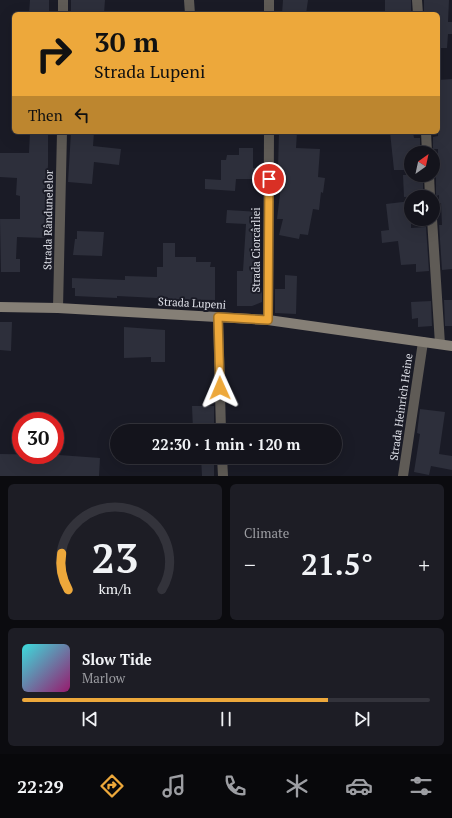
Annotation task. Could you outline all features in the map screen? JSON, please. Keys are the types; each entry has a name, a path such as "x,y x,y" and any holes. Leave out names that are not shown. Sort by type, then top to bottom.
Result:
{"street":[{"path":"63,0 63,12"},
{"path":"190,0 190,12"},
{"path":"269,12 270,0"},
{"path":"417,0 418,12"},
{"name":"Strada Rândunelelor","path":"58,308 62,134"},
{"name":"Strada Ciorcârliei","path":"268,320 269,134"},
{"path":"426,134 427,146"},
{"path":"432,226 440,344"},
{"name":"Strada Lupeni","path":"0,307 58,308 268,320 452,346"},
{"path":"218,317 221,424"},
{"name":"Strada Heinrich Heine","path":"403,476 422,342"},
{"path":"222,464 222,476"}],"building":[{"path":"30,0 49,0 49,12 29,12"},
{"path":"71,0 105,0 104,12 71,12"},
{"path":"283,0 308,0 306,12 282,12"},
{"path":"385,0 411,0 411,12 385,12"},
{"path":"424,0 449,0 448,22 452,22 452,34 448,34 447,48 440,48 440,12 424,12"},
{"path":"452,79 452,269 442,270 439,226 442,225 441,203 440,190 436,190 436,182 440,182 440,146 433,146 433,137 440,134 440,80"},
{"path":"30,134 48,134 45,238 17,237 16,259 20,259 20,272 1,272 0,219 20,219 20,196 16,195 17,178 0,177 0,153 29,153"},
{"path":"71,134 94,134 93,146 121,149 119,165 94,162 92,184 68,182"},
{"path":"279,134 297,134 296,148 320,149 318,177 325,178 323,193 321,192 319,210 313,209 308,235 300,234 299,239 279,235 283,219 277,219 283,169 278,169"},
{"path":"390,134 413,134 414,138 420,138 420,146 404,146 404,170 394,170"},
{"path":"239,148 253,148 253,168 258,168 258,179 236,179 235,191 205,189 205,179 221,180 221,160 226,160 227,155 239,155"},
{"path":"403,175 404,182 423,182 423,190 404,190 404,197"},
{"path":"404,202 404,226 411,226 411,228 426,227 429,271 416,272 416,264 401,265 398,241 382,243 381,231 389,230 386,204"},
{"path":"227,210 258,212 254,278 257,278 257,288 262,288 262,302 252,306 237,306 237,271 243,271 246,224 226,223"},
{"path":"77,231 104,232 102,256 73,255 75,239 77,239"},
{"path":"163,243 175,243 175,257 196,257 196,262 211,262 210,267 215,267 215,300 75,296 75,288 72,288 72,278 125,280 125,276 157,277 157,267 163,267"},
{"path":"285,275 297,276 296,314 275,313 275,289 285,289"},
{"path":"444,300 452,300 452,326 445,326"},
{"path":"431,301 432,326 418,327 418,318 412,319 411,302"},
{"path":"0,322 12,322 11,351 0,350"},
{"path":"124,327 165,330 165,362 151,362 151,357 124,358"},
{"path":"192,406 214,406 214,424 193,424"},
{"path":"420,409 445,412 439,454 452,456 452,470 431,466 429,475 414,472 420,434 417,433"},
{"path":"0,454 12,454 12,464 64,464 64,455 100,458 99,476 0,476"},
{"path":"201,464 214,464 214,476 202,476"}],"route":[{"path":"220,388 218,317 268,320 269,179"}]}
